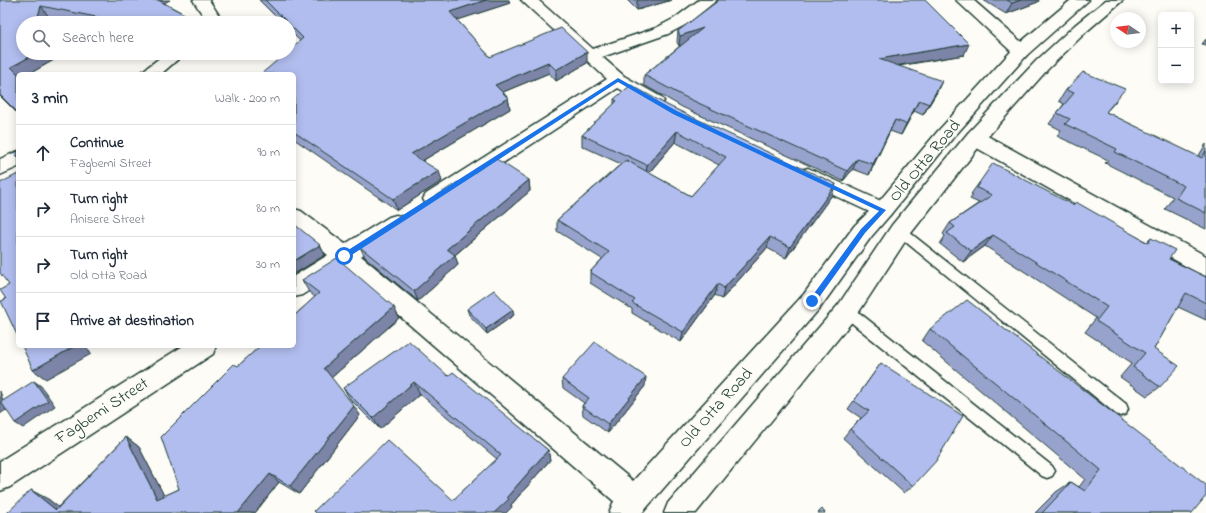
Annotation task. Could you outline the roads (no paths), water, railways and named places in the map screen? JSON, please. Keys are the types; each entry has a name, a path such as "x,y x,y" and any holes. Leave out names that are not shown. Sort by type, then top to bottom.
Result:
{"street":[{"path":"201,0 211,16"},
{"path":"529,0 618,80 668,109"},
{"path":"592,56 662,31 681,21 709,0"},
{"path":"964,0 1022,51"},
{"name":"Old Otta Road","path":"629,506 812,301 863,231 883,210 946,136 1022,51 1058,18 1081,0"},
{"name":"Old Otta Road","path":"678,513 847,311 900,231 975,138 1048,60 1081,28 1115,0"},
{"path":"153,72 168,60"},
{"path":"296,287 618,80"},
{"path":"975,138 1206,267"},
{"path":"0,168 16,159"},
{"path":"793,168 883,210"},
{"path":"296,219 344,256 629,506"},
{"name":"Fagbemi Street","path":"0,477 201,348"}],"lane":[{"path":"900,231 1121,409"},
{"path":"847,311 1047,471"}]}
